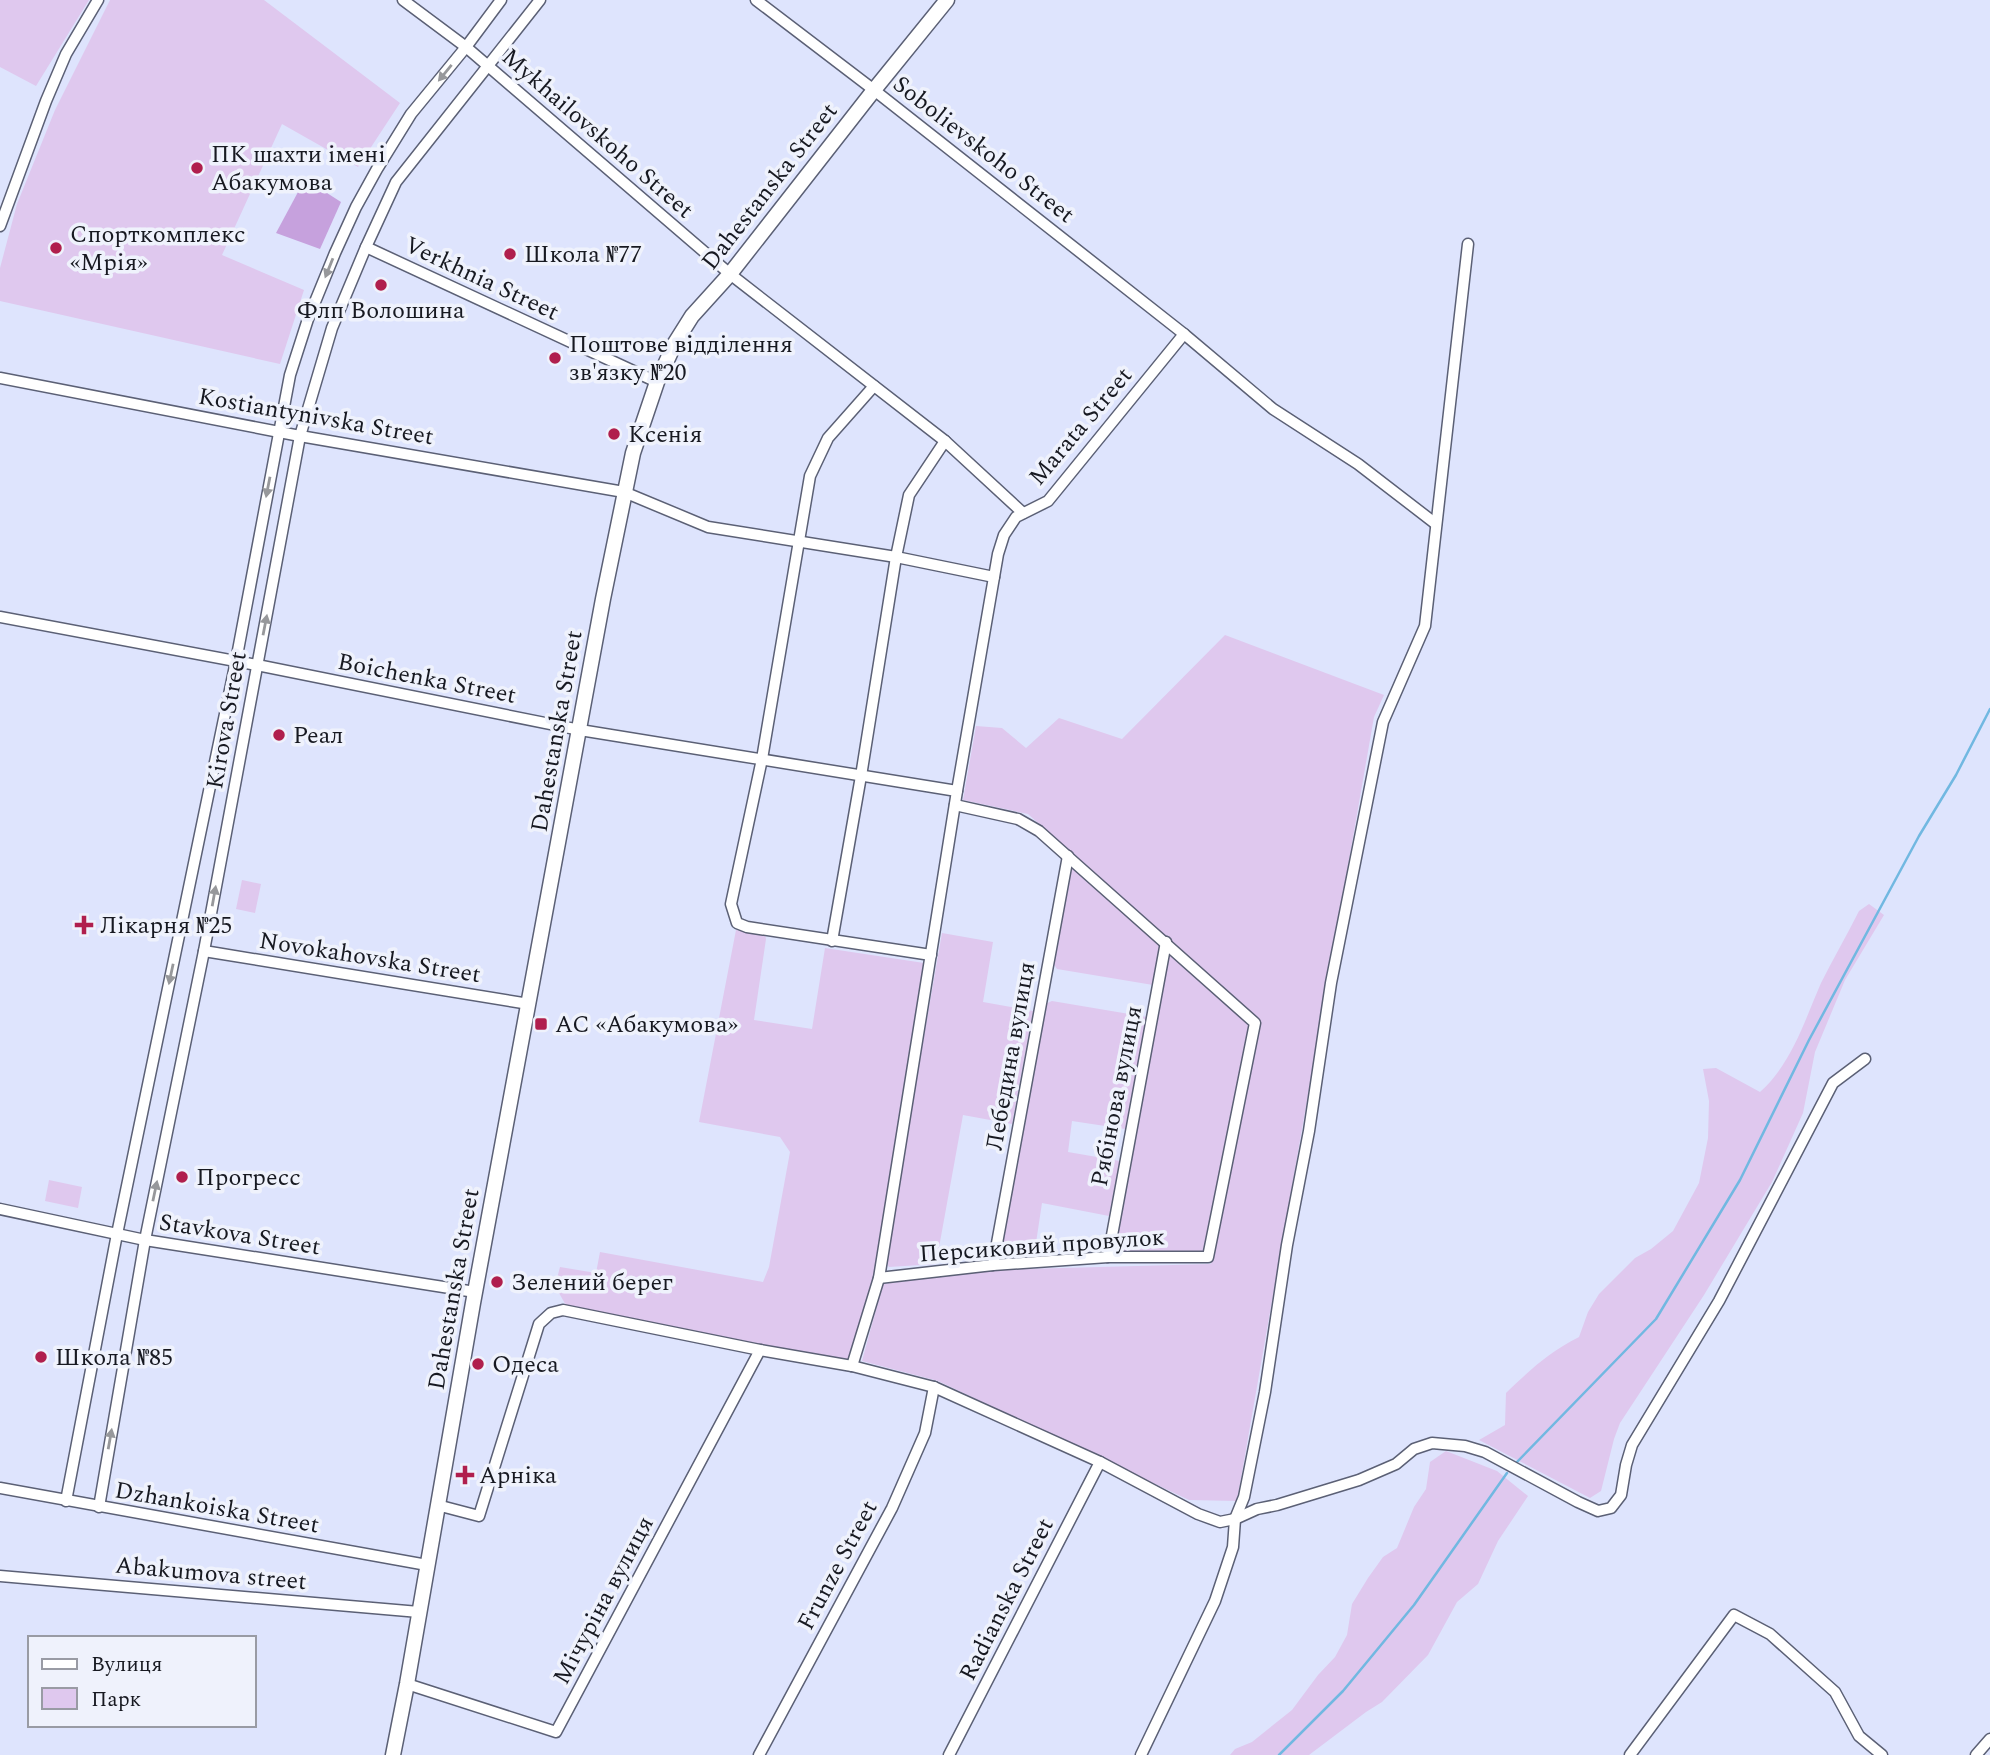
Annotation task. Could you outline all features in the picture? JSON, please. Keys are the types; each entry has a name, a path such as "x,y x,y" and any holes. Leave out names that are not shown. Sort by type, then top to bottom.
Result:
{"street":[{"path":"0,226 66,54 98,0"},
{"name":"Mykhailovskoho Street","path":"403,0 466,47 730,274 945,441 1023,513"},
{"name":"Kirova Street","path":"66,1501 117,1234 236,661 290,375 308,319 356,207 377,169 411,114 501,0"},
{"name":"Kirova Street","path":"99,1507 145,1240 204,951 300,436 332,328 397,182 540,0"},
{"name":"Sobolievskoho Street","path":"756,0 1184,334 1273,409 1358,464 1436,524"},
{"name":"Dahestanska Street","path":"393,1755 475,1292 633,453 657,382 692,316 730,274 947,0"},
{"path":"1141,1755 1215,1601 1233,1547 1235,1519 1244,1497 1265,1392 1331,983 1382,722 1424,626 1468,244"},
{"name":"Verkhnia Street","path":"366,247 657,382"},
{"name":"Marata Street","path":"957,791 998,554 1004,535 1016,517 1048,501 1184,334"},
{"name":"Kostiantynivska Street","path":"0,378 278,432 624,492 708,527 896,557 994,577"},
{"path":"874,386 828,438 810,476 762,759 731,904 737,923 747,927 931,955"},
{"path":"832,941 896,557 909,495 945,441"},
{"name":"Boichenka Street","path":"0,617 580,730 957,791"},
{"path":"852,1366 879,1278 957,791"},
{"path":"955,805 1018,819 1039,831 1166,942"},
{"name":"Лебедина вулиця","path":"993,1265 1068,856"},
{"name":"Персиковий провулок","path":"879,1278 993,1265 1108,1257 1208,1257 1255,1023 1166,942"},
{"name":"Рябінова вулиця","path":"1108,1257 1166,942"},
{"name":"Novokahovska Street","path":"204,951 529,1004"},
{"path":"437,1505 479,1516 539,1324 551,1313 563,1310 852,1366 934,1387 1100,1462 1198,1514 1220,1522 1359,1480 1396,1464 1414,1449 1432,1443 1465,1446 1485,1452 1598,1511 1611,1508 1621,1496 1632,1445 1719,1301 1833,1083 1865,1059"},
{"name":"Stavkova Street","path":"0,1209 145,1240 475,1292"},
{"name":"Мічуріна вулиця","path":"407,1684 556,1732 760,1350"},
{"name":"Frunze Street","path":"759,1755 892,1508 925,1433 934,1387"},
{"name":"Radianska Street","path":"949,1755 1100,1462"},
{"name":"Dzhankoiska Street","path":"0,1488 427,1565"},
{"name":"Abakumova street","path":"0,1576 419,1612"},
{"path":"1630,1755 1734,1615 1770,1634 1835,1692 1859,1737 1882,1755"},
{"path":"1976,1755 1990,1739"}],"green space":[{"path":"0,0 89,0 36,86 0,67"},
{"path":"110,0 264,0 400,103 358,167 282,124 222,255 304,290 280,364 0,301 0,268 17,204 55,110"},
{"path":"1225,635 1384,695 1374,717 1237,1501 1189,1500 938,1381 862,1361 883,1284 993,1270 1211,1264 1261,1023 1028,814 963,800 976,726 1002,728 1026,748 1059,718 1122,739"},
{"path":"1071,863 1161,940 1153,985 1057,969 1053,963"},
{"path":"242,880 261,884 255,913 236,909"},
{"path":"1869,904 1884,915 1845,980 1815,1052 1803,1113 1772,1182 1704,1295 1620,1423 1601,1491 1590,1498 1479,1440 1505,1425 1506,1393 1549,1355 1579,1337 1588,1312 1599,1294 1635,1258 1673,1231 1699,1183 1708,1138 1709,1101 1703,1069 1716,1068 1760,1092 1789,1055 1830,965 1859,911"},
{"path":"736,930 765,935 766,939 754,1020 812,1029 825,948 924,963 877,1273 850,1361 567,1307 555,1286 560,1267 596,1273 600,1252 763,1282 769,1267 790,1152 780,1137 699,1122"},
{"path":"942,933 993,942 983,1002 1033,1011 1012,1124 963,1115 936,1264 889,1267 885,1260"},
{"path":"1169,948 1250,1023 1205,1253 1112,1254"},
{"path":"1052,1001 1147,1017 1125,1129 1072,1121 1068,1152 1120,1161 1109,1216 1042,1203 1034,1256 998,1258 1045,1004"},
{"path":"49,1180 82,1187 78,1208 45,1201"},
{"path":"1446,1451 1497,1471 1528,1496 1498,1541 1478,1584 1457,1602 1428,1655 1382,1702 1309,1755 1230,1755 1235,1749 1252,1742 1292,1710 1335,1657 1347,1635 1352,1604 1383,1557 1397,1548 1414,1507 1426,1489 1430,1462"}],"shaded area":[{"path":"305,179 341,202 320,249 276,233"}],"waterway":[{"path":"1517,1462 1656,1319 1740,1180 1809,1040 1990,709"},
{"path":"1279,1755 1343,1691 1414,1605 1507,1473"}],"place":[{"name":"ПК шахти імені Абакумова","path":"197,168"},
{"name":"Спорткомплекс «Мрія»","path":"56,248"},
{"name":"Школа №77","path":"510,254"},
{"name":"Флп Волошина","path":"381,285"},
{"name":"Поштове відділення зв'язку №20","path":"555,358"},
{"name":"Ксенія","path":"614,434"},
{"name":"Реал","path":"279,735"},
{"name":"Лікарня №25","path":"84,925"},
{"name":"АС «Абакумова»","path":"541,1024"},
{"name":"Прогресс","path":"182,1177"},
{"name":"Зелений берег","path":"497,1282"},
{"name":"Школа №85","path":"41,1357"},
{"name":"Одеса","path":"478,1364"},
{"name":"Арніка","path":"465,1475"}]}
